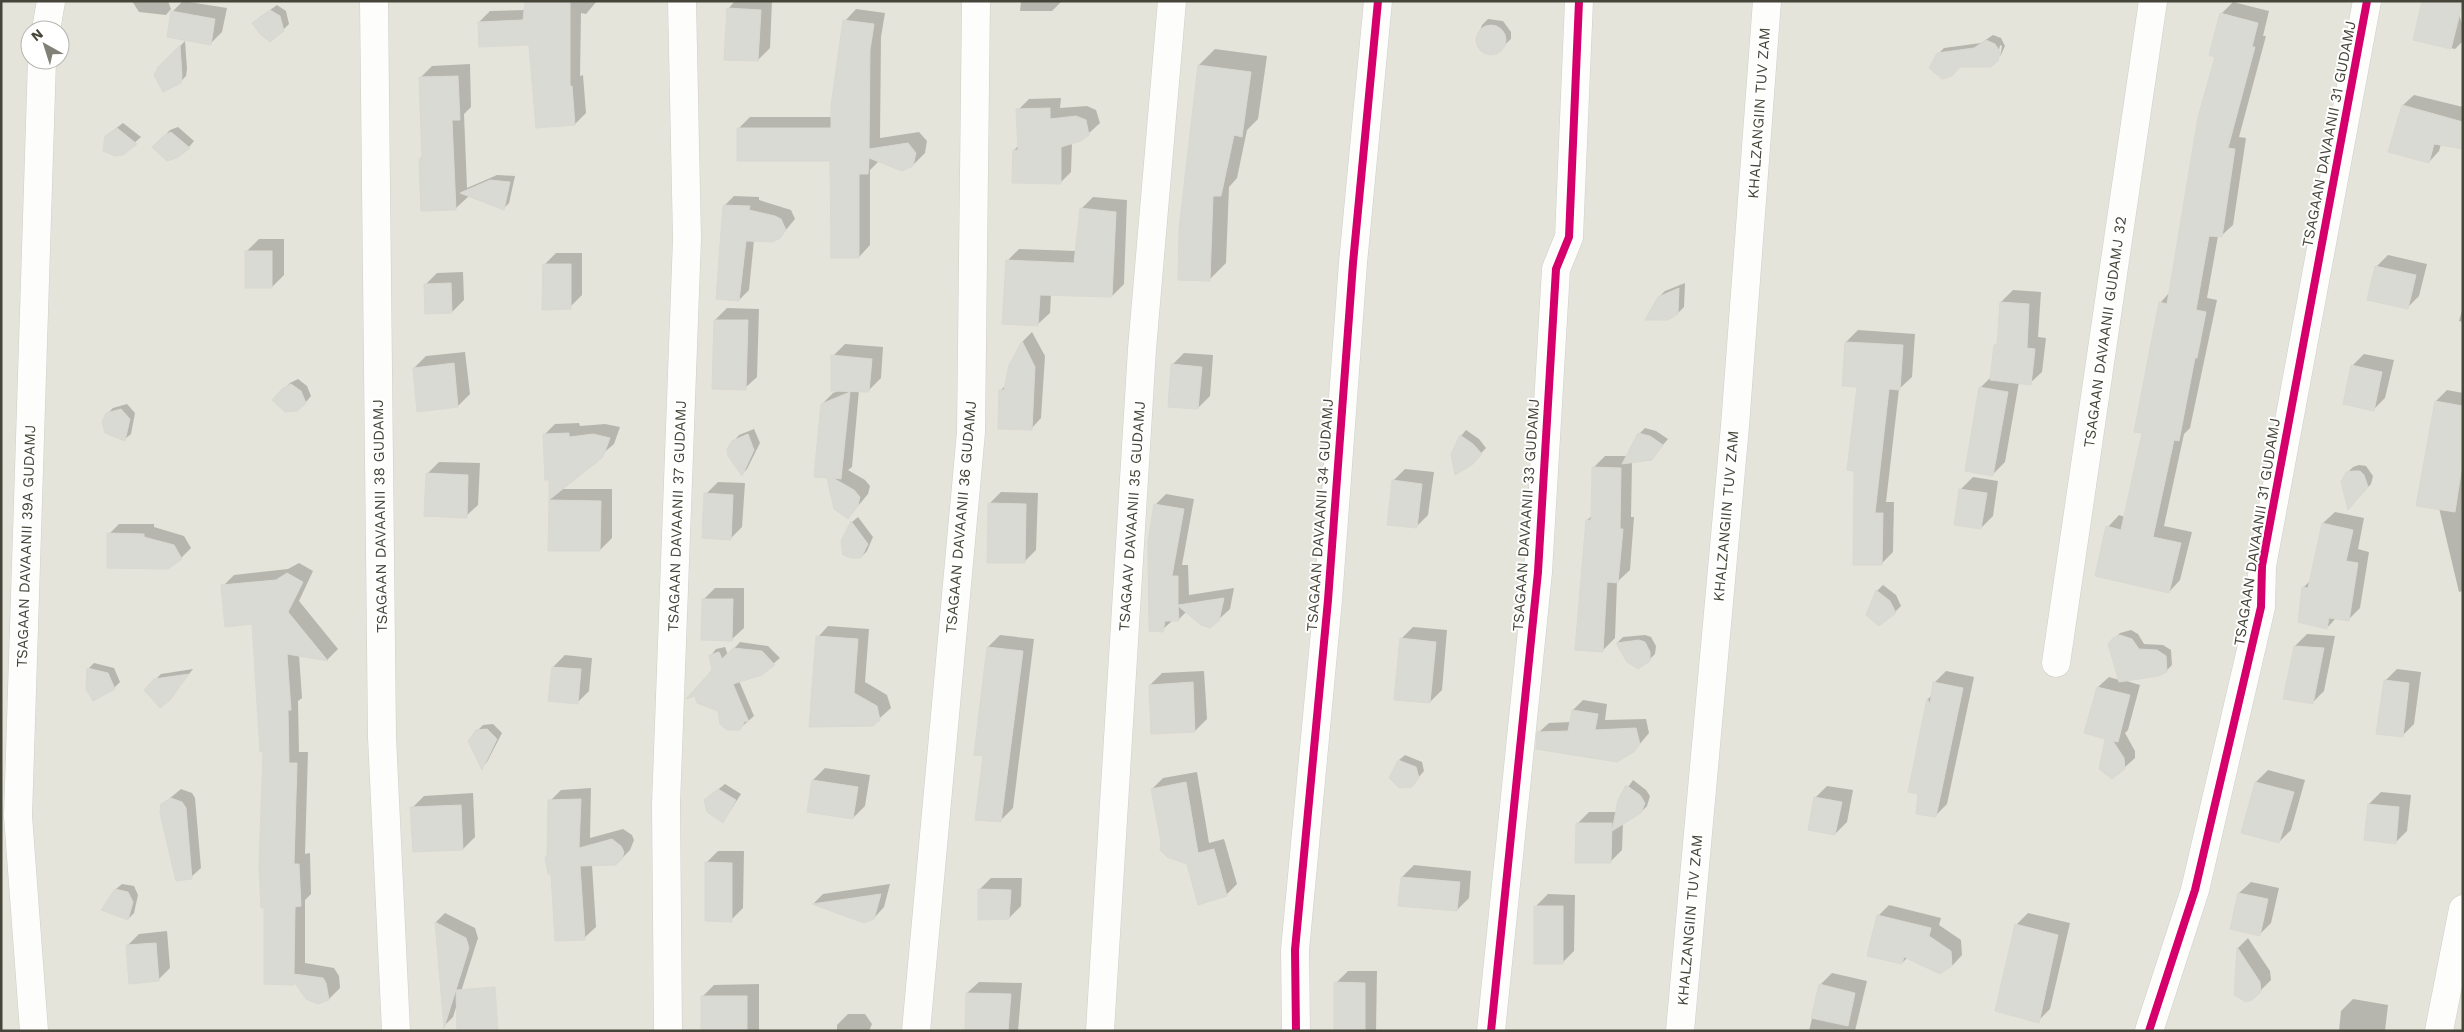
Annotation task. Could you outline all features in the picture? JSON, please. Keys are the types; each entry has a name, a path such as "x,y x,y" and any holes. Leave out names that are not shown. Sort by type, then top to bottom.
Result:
{"street":[{"path":"48,20 51,1"},
{"name":"TSAGAAN DAVAANII 38 GUDAMJ","path":"374,1 382,738 396,1031"},
{"name":"TSAGAAN DAVAANII 37 GUDAMJ","path":"668,1031 666,804 687,239 682,1"},
{"name":"TSAGAAN DAVAANII 36 GUDAMJ","path":"916,1031 971,432 976,1"},
{"name":"TSAGAAV DAVAANII 35 GUDAMJ","path":"1100,1031 1142,349 1172,1"},
{"name":"TSAGAAN DAVAANII 34 GUDAMJ","path":"1296,1031 1295,950 1328,600 1352,263 1378,1"},
{"name":"TSAGAAN DAVAANII 33 GUDAMJ","path":"1490,1031 1538,572 1556,269 1569,237 1579,1"},
{"name":"KHALZANGIIN TUV ZAM","path":"1680,1031 1735,426 1768,1"},
{"name":"TSAGAAN DAVAANII GUDAMJ 32","path":"2056,663 2153,1"},
{"name":"TSAGAAN DAVAANII 31 GUDAMJ","path":"2149,1031 2196,890 2262,607 2262,566 2368,1"},
{"name":"TSAGAAN DAVAANII 39A GUDAMJ","path":"34,1031 18,816 42,70"},
{"path":"2439,1031 2463,909"}],"shaded area":[{"path":"1,1 2463,1 2463,1031 1,1031"}],"building":[{"path":"525,1 570,1 570,86 572,86 575,125 536,128 529,45 479,47 478,22 523,20"},
{"path":"2422,1 2463,1 2451,49 2413,40"},
{"path":"727,8 761,10 758,61 724,60"},
{"path":"270,10 280,16 284,31 270,42 260,34 252,23"},
{"path":"171,11 215,19 211,45 167,37"},
{"path":"2220,13 2258,23 2252,47 2255,47 2228,148 2235,149 2222,237 2209,236 2196,310 2206,312 2179,441 2174,440 2153,537 2181,543 2169,593 2095,576 2106,526 2121,530 2142,433 2134,432 2159,302 2167,304 2198,117 2215,57 2209,55"},
{"path":"843,20 874,24 870,50 869,149 908,143 916,153 913,166 902,171 869,158 868,174 859,174 859,258 831,258 830,161 737,161 737,128 831,128 831,106"},
{"path":"1491,25 1501,30 1506,40 1501,50 1491,55 1481,50 1476,40 1481,30"},
{"path":"1986,40 1995,44 2000,52 1998,61 1991,67 1960,67 1952,76 1942,79 1929,68 1937,53 1974,48"},
{"path":"180,45 181,83 163,92 154,75 158,67"},
{"path":"1198,65 1251,72 1242,137 1234,135 1221,196 1213,196 1210,281 1178,280 1179,229"},
{"path":"458,76 460,120 452,120 456,210 421,211 419,159 422,159 419,77"},
{"path":"2402,105 2463,122 2463,149 2434,144 2429,163 2388,152"},
{"path":"1050,108 1050,119 1076,116 1086,120 1089,135 1081,141 1061,147 1061,184 1012,183 1013,150 1018,150 1016,109"},
{"path":"117,128 137,144 123,155 115,156 103,151 105,136"},
{"path":"171,132 190,148 177,158 167,161 152,147 163,136"},
{"path":"490,180 510,182 504,210 460,193"},
{"path":"723,205 750,206 749,210 781,219 786,230 780,238 773,242 746,241 739,301 716,299"},
{"path":"1080,208 1116,212 1112,297 1040,295 1038,326 1002,324 1006,260 1074,263"},
{"path":"245,251 272,251 272,288 245,288"},
{"path":"543,264 571,264 571,309 542,310"},
{"path":"2375,266 2416,275 2408,309 2367,300"},
{"path":"451,283 452,313 425,314 424,284"},
{"path":"1679,288 1678,314 1668,320 1645,320 1658,297"},
{"path":"2000,302 2029,304 2027,348 2035,349 2031,385 1990,380 1994,345 1997,345"},
{"path":"714,320 748,320 746,390 712,389"},
{"path":"1022,341 1035,367 1032,430 998,429 999,390 1004,390 1009,365"},
{"path":"1845,342 1903,345 1900,390 1889,389 1875,513 1883,513 1882,565 1853,565 1854,471 1847,470 1857,387 1842,386"},
{"path":"831,355 872,359 869,392 831,391"},
{"path":"454,363 458,407 417,412 413,368"},
{"path":"1171,364 1202,367 1198,409 1168,407"},
{"path":"2351,365 2382,372 2374,411 2343,404"},
{"path":"291,384 301,391 306,403 297,411 285,412 272,400 283,388"},
{"path":"1979,387 2008,392 1993,476 1965,471"},
{"path":"850,392 841,479 833,478 854,490 860,497 858,506 848,519 834,509 827,478 814,477 821,404"},
{"path":"2435,401 2463,406 2463,460 2455,512 2416,506"},
{"path":"121,409 130,419 125,441 105,433 102,422 106,413"},
{"path":"569,433 569,437 593,434 610,438 603,457 549,500 549,480 545,480 543,434"},
{"path":"1638,433 1650,436 1663,445 1652,460 1622,464"},
{"path":"748,434 754,450 742,476 728,456 727,449 732,441"},
{"path":"1460,435 1473,444 1482,454 1473,464 1455,475 1451,454"},
{"path":"1592,467 1621,468 1620,529 1623,529 1618,583 1607,582 1603,652 1575,650 1586,520 1591,520"},
{"path":"2360,471 2364,475 2368,487 2348,510 2341,482 2346,472"},
{"path":"426,473 468,475 467,518 424,516"},
{"path":"1392,480 1422,484 1417,528 1387,525"},
{"path":"1959,489 1987,493 1981,529 1954,525"},
{"path":"704,493 733,495 731,540 702,538"},
{"path":"549,500 601,501 600,551 548,551"},
{"path":"988,503 1026,504 1025,563 987,563"},
{"path":"1154,504 1184,509 1172,576 1178,576 1178,605 1224,598 1219,621 1210,628 1201,625 1178,606 1179,621 1165,621 1163,632 1149,631 1148,541"},
{"path":"851,521 868,544 861,558 843,555 841,541"},
{"path":"2322,523 2353,530 2346,561 2358,563 2349,621 2329,618 2327,629 2298,622 2302,587 2308,588"},
{"path":"107,533 144,534 144,537 174,545 182,559 168,569 107,568"},
{"path":"287,573 303,582 288,612 328,661 287,654 291,710 288,710 289,763 297,763 294,864 299,864 301,906 295,907 294,974 323,978 326,983 329,1000 318,1004 306,999 294,982 294,985 264,984 264,908 261,908 259,864 263,752 260,752 252,624 225,627 221,585 276,580"},
{"path":"1876,590 1890,601 1896,613 1879,626 1866,615"},
{"path":"702,599 733,599 732,641 701,640"},
{"path":"2120,635 2132,639 2139,649 2157,650 2166,656 2167,672 2158,676 2119,682 2108,644 2113,638"},
{"path":"816,636 858,639 854,693 877,706 880,720 873,726 809,727"},
{"path":"1400,638 1436,642 1430,703 1394,700"},
{"path":"1639,640 1645,642 1650,652 1650,661 1638,669 1627,662 1616,643"},
{"path":"2294,646 2324,648 2313,704 2283,699"},
{"path":"987,647 1023,651 1001,822 975,820 983,756 974,755"},
{"path":"733,648 762,651 775,665 762,675 733,684 749,722 745,721 740,730 727,730 720,724 718,711 697,703 695,696 686,699 712,670 709,655 719,652 722,659"},
{"path":"552,667 581,669 578,704 548,701"},
{"path":"87,668 108,673 115,689 93,701 86,689"},
{"path":"189,674 170,700 160,708 144,690 154,679"},
{"path":"2384,680 2409,683 2403,737 2376,734"},
{"path":"1193,682 1195,732 1151,734 1149,685"},
{"path":"1933,682 1963,688 1936,817 1916,814 1918,794 1908,792 1927,698 1930,704"},
{"path":"2097,687 2130,695 2118,742 2113,741 2124,758 2125,769 2112,779 2099,769 2105,739 2084,733"},
{"path":"1572,710 1598,714 1595,730 1636,728 1640,744 1634,752 1617,762 1536,749 1537,732 1568,731"},
{"path":"487,729 497,739 482,770 468,741 476,730"},
{"path":"1398,760 1416,767 1419,778 1412,787 1399,788 1389,778"},
{"path":"812,780 858,787 853,819 807,812"},
{"path":"1186,782 1198,853 1214,849 1227,896 1198,905 1187,864 1167,857 1160,850 1161,842 1151,789"},
{"path":"2255,782 2294,792 2279,843 2241,833"},
{"path":"1626,785 1640,795 1645,803 1641,813 1612,831 1618,800"},
{"path":"718,789 736,800 723,823 707,812 704,800"},
{"path":"1814,797 1842,802 1835,835 1808,830"},
{"path":"171,798 182,802 186,808 192,879 176,881 160,813 161,804"},
{"path":"581,799 579,848 612,839 621,846 624,852 622,859 616,865 580,866 585,940 555,941 551,874 548,874 545,857 547,857 548,800"},
{"path":"2368,804 2399,807 2396,844 2364,840"},
{"path":"461,805 463,850 413,852 410,807"},
{"path":"1576,823 1612,823 1611,863 1575,863"},
{"path":"705,862 732,863 732,922 705,921"},
{"path":"1401,877 1460,882 1457,911 1398,906"},
{"path":"115,889 128,892 133,902 128,920 101,910"},
{"path":"978,889 1011,890 1009,919 978,920"},
{"path":"2238,893 2268,899 2260,936 2230,929"},
{"path":"881,894 874,919 864,923 812,904"},
{"path":"1534,906 1563,906 1563,964 1534,964"},
{"path":"1877,915 1931,928 1929,936 1951,951 1952,966 1940,974 1904,957 1902,964 1867,956"},
{"path":"435,922 466,938 469,948 444,1028"},
{"path":"2015,924 2058,935 2039,1023 1995,1011"},
{"path":"156,943 159,981 129,984 126,945"},
{"path":"2237,947 2260,982 2261,992 2252,1000 2246,1002 2234,995"},
{"path":"1334,982 1365,983 1365,1031 1334,1031"},
{"path":"1819,984 1855,993 1848,1026 1811,1018"},
{"path":"495,987 498,1031 457,1031 456,990"},
{"path":"966,993 1011,994 1008,1031 965,1031"},
{"path":"701,996 747,996 747,1031 701,1031"}],"cycle path":[{"path":"1296,1031 1295,950 1328,600 1353,263 1378,1"},
{"path":"1491,1031 1538,572 1556,269 1569,237 1579,1"},
{"path":"2149,1031 2195,890 2261,607 2262,566 2367,1"}]}
